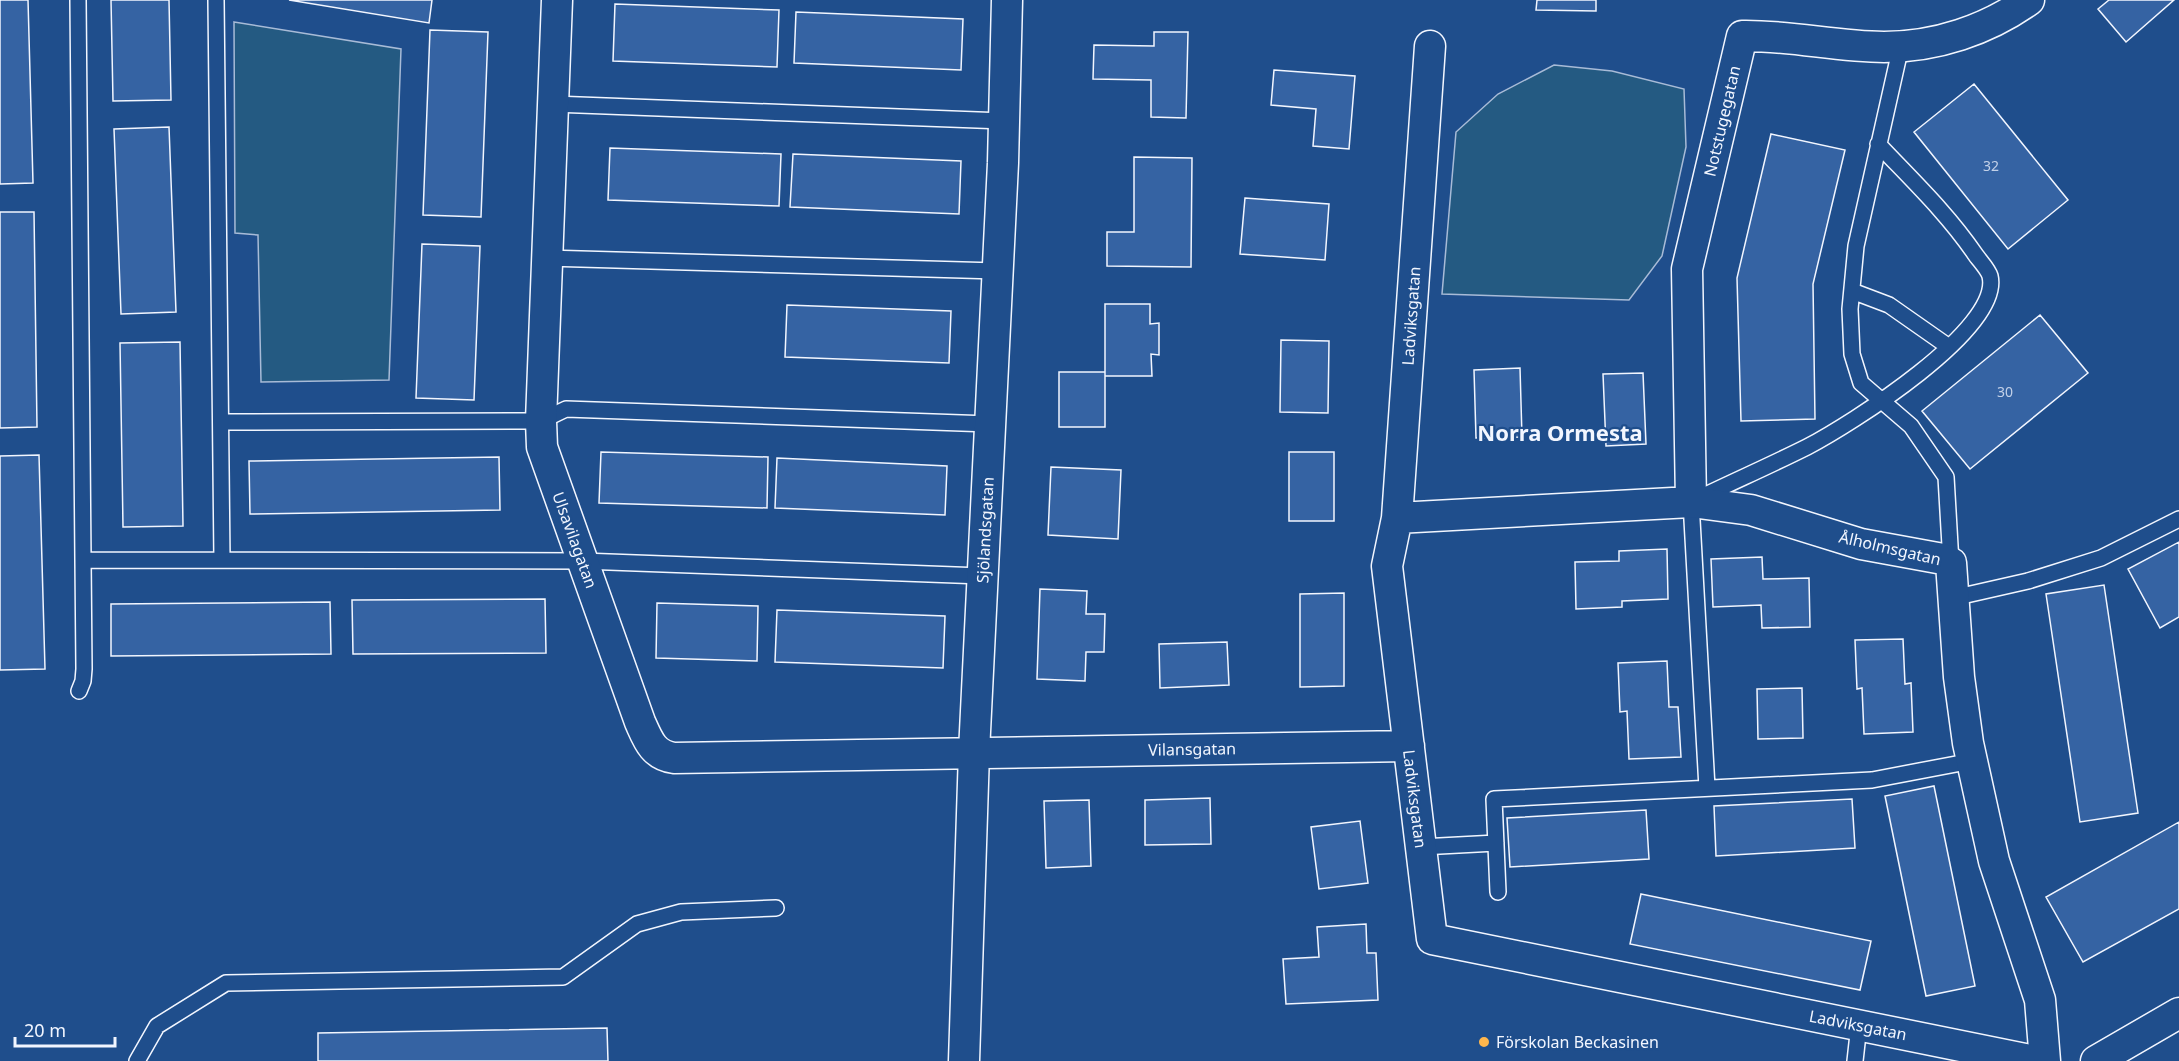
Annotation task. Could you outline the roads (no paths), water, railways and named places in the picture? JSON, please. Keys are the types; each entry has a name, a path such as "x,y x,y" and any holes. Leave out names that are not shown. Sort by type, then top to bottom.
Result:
{"street":[{"name":"Ulsavilagatan","path":"557,0 541,421 546,460 649,743 663,756 974,752"},
{"name":"Sjölandsgatan","path":"964,1061 974,752 1004,121 1007,0"},
{"name":"Notstugegatan","path":"1691,502 1687,269 1742,36 1776,35 1859,45 1901,46 1969,32 1997,21 2029,0"},
{"name":"Ladviksgatan","path":"1430,46 1397,518 1388,566 1432,939 1859,1025 2000,1058 2036,1061"},
{"name":"Ålholmsgatan","path":"1397,518 1691,502 1750,510 1861,544 1943,559 1950,563 1959,677 1972,761 1994,861 2040,1000 2044,1061"},
{"name":"Vilansgatan","path":"974,752 1409,747"},
{"path":"2107,1058 2179,1013"}],"lane":[{"path":"78,0 84,669 79,691"},
{"path":"216,0 222,560"},
{"path":"1901,46 1856,246 1852,291 1851,354 1861,383 1911,426 1946,477 1950,563"},
{"path":"553,104 1004,121"},
{"path":"1707,788 1691,502 1809,446 1882,399 1971,328 1991,295 1990,275 1952,222 1878,144"},
{"path":"546,258 997,271"},
{"path":"1852,291 1889,305 1949,347"},
{"path":"221,422 541,421 566,409 990,424"},
{"path":"1953,598 2028,581 2101,558 2179,519"},
{"path":"83,560 582,561 982,576"},
{"path":"1498,891 1494,799 1872,780 1972,761"},
{"path":"1421,848 1496,843"},
{"path":"137,1061 157,1026 226,983 563,977 638,924 681,912 776,908"},
{"path":"1855,1061 1859,1025"}],"place":[{"name":"Förskolan Beckasinen","path":"1484,1042"}],"district":[{"name":"Norra Ormesta","path":"1560,433"}]}
